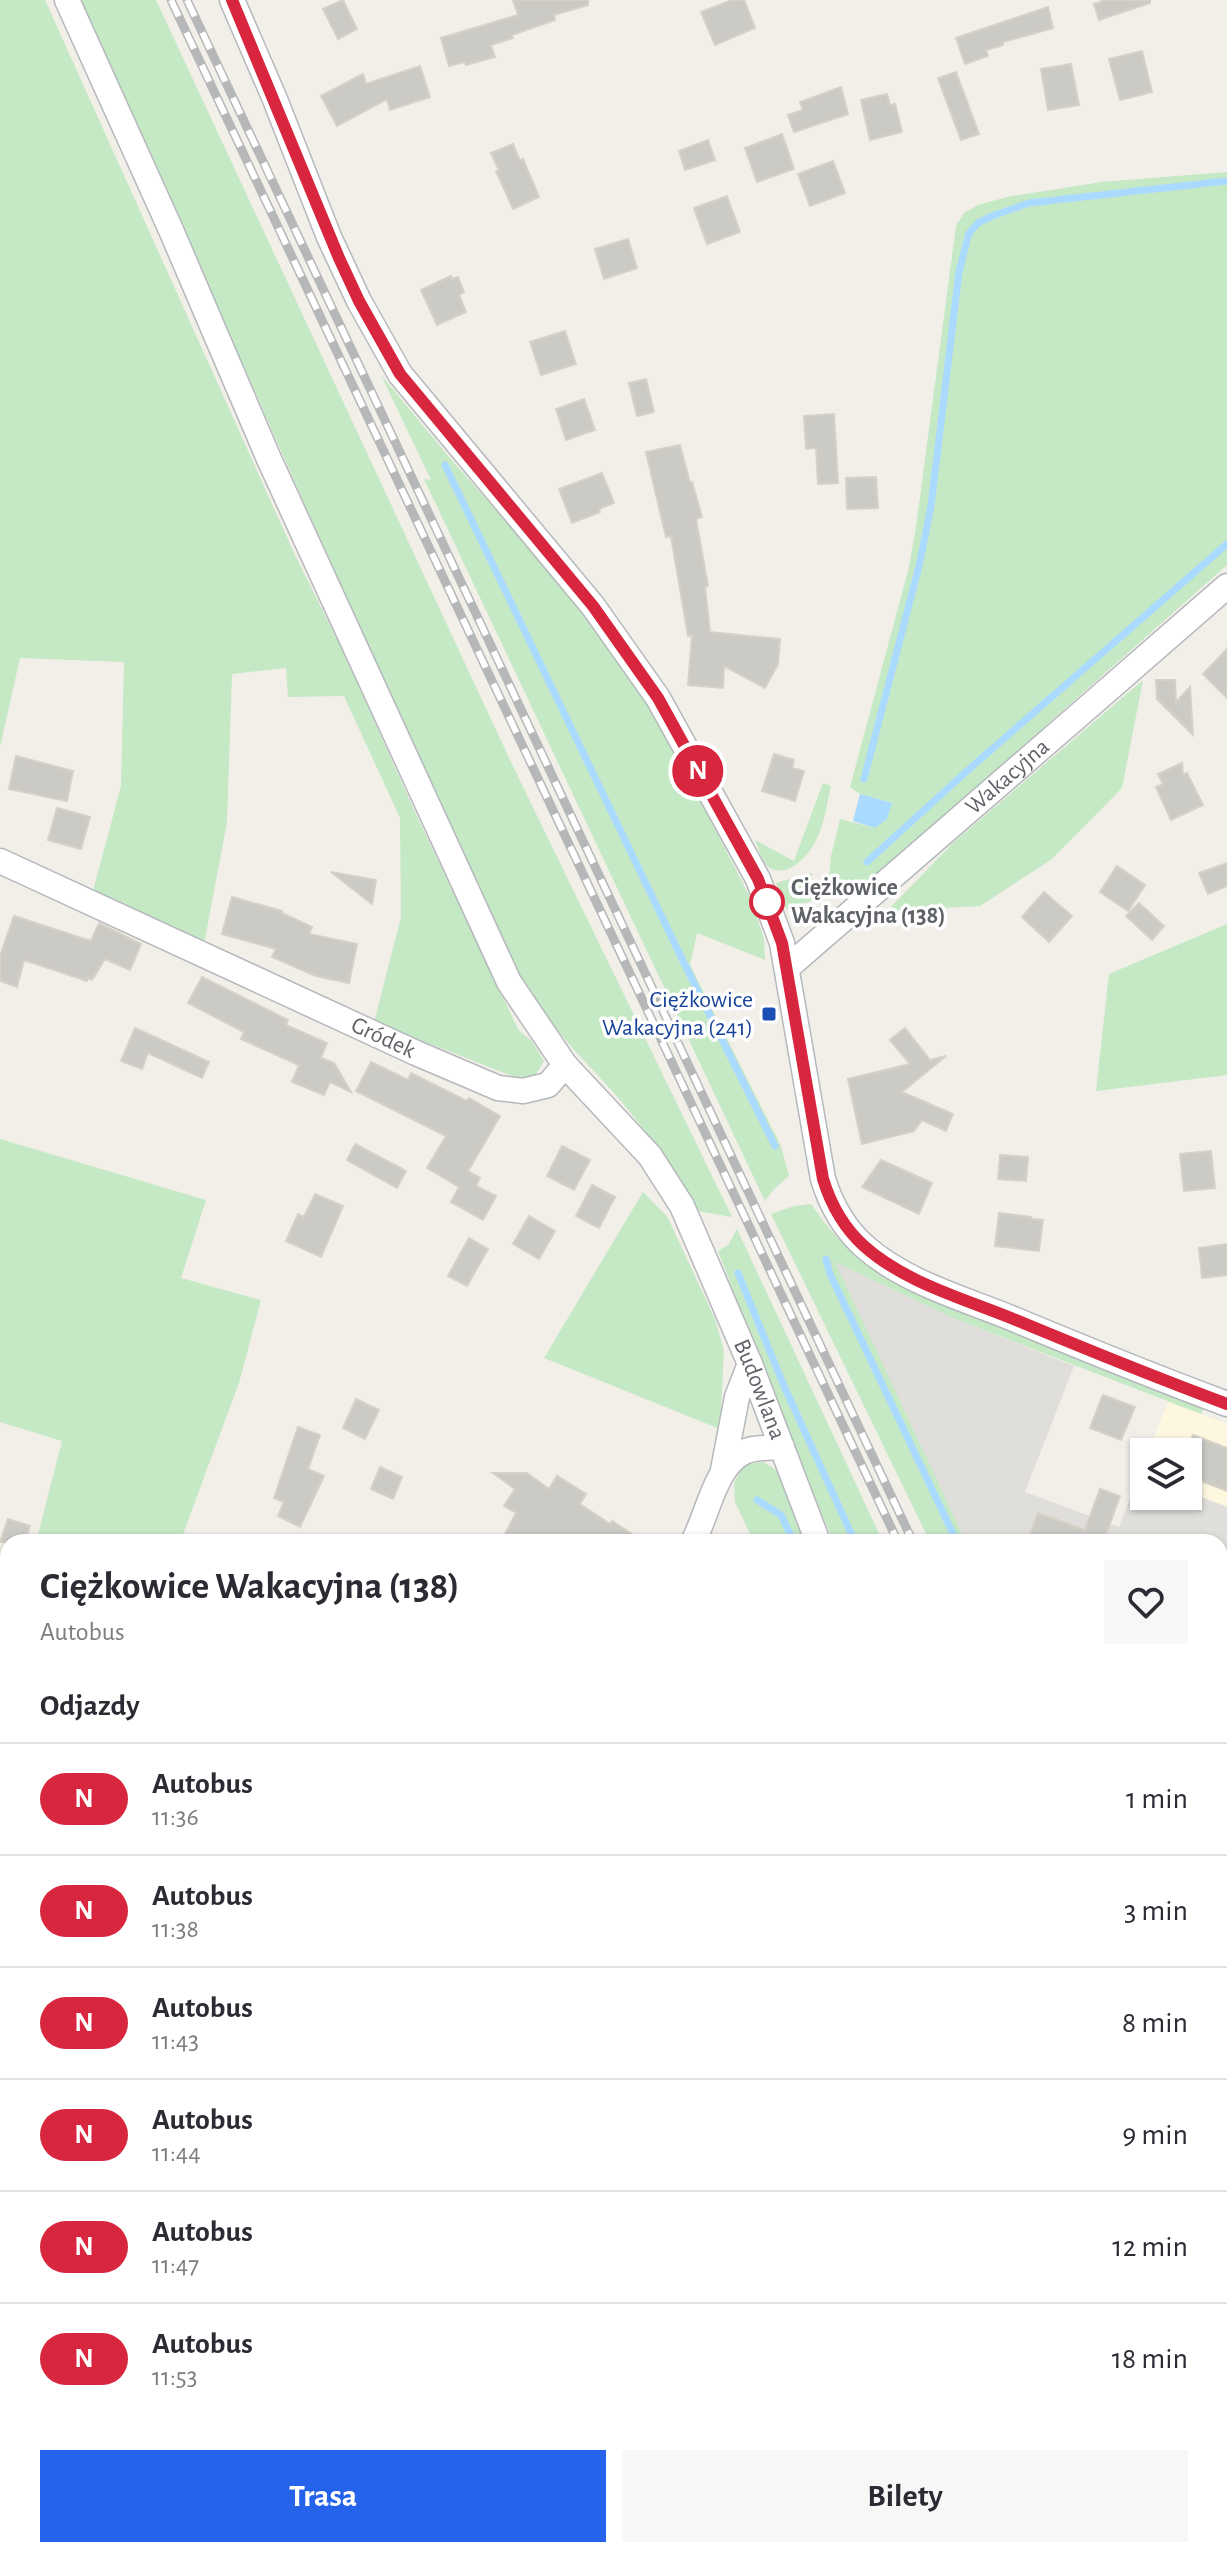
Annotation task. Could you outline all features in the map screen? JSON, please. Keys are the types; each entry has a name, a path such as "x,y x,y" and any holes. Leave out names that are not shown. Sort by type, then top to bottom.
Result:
{"street":[{"path":"67,0 171,230 269,459 509,982 565,1065"},
{"path":"232,0 329,237 390,358 430,411 593,606 658,698 758,879 782,943 823,1179 846,1228 884,1262 933,1287 1227,1404"},
{"name":"Wakacyjna","path":"787,968 1227,586"},
{"name":"Gródek","path":"0,861 498,1088 523,1091 548,1085 565,1065"},
{"name":"Budowlana","path":"565,1065 650,1156 682,1206 750,1364 815,1534"},
{"path":"697,1534 723,1470 737,1397 750,1364"},
{"path":"723,1470 745,1451 782,1447"}],"shaded area":[{"path":"834,1261 953,1318 1074,1366 1025,1492 1119,1527 1130,1499 1130,1510 1202,1510 1202,1497 1227,1507 1227,1534 962,1534"},
{"path":"1168,1402 1227,1424 1227,1507 1202,1497 1202,1438 1154,1438"}],"green space":[{"path":"0,0 45,0 294,553 342,649 414,810 519,1031 531,1040 544,1061 535,1076 517,1078 374,1022 401,917 400,818 344,696 288,697 286,668 232,674 227,822 204,944 93,891 121,786 124,662 20,658 0,747"},
{"path":"81,0 156,0 510,760 732,1217 697,1211 637,1120 545,1014 506,950 452,836"},
{"path":"1227,172 1227,565 856,894 828,886 840,819 875,828 891,803 860,794 850,787 909,567 956,226 964,213 978,205 1007,197 1102,182"},
{"path":"381,375 533,552 622,663 666,734 751,899 764,939 765,960 697,933 690,965 781,1146 789,1176 765,1201 424,479 431,480"},
{"path":"1143,680 1122,788 1052,859 980,906 887,911 954,842"},
{"path":"823,783 831,786 822,824 811,849 792,867 785,870 770,868 755,840 794,861"},
{"path":"812,873 811,901 786,909 776,883"},
{"path":"1227,924 1227,1075 1096,1091 1109,974"},
{"path":"0,1139 206,1200 181,1278 261,1300 239,1383 183,1534 38,1534 62,1441 0,1422"},
{"path":"643,1192 667,1216 715,1319 724,1351 720,1429 544,1358"},
{"path":"811,1204 846,1247 890,1281 1204,1407 1201,1414 953,1318 835,1262 962,1534 926,1534 771,1214"},
{"path":"737,1229 879,1534 830,1534 803,1472 718,1251 728,1245"},
{"path":"763,1462 778,1471 806,1534 750,1534 735,1502 734,1483 744,1465"}],"water":[{"path":"860,794 892,803 887,819 875,828 853,821"}],"building":[{"path":"343,0 357,29 338,39 323,9"},
{"path":"513,0 588,0 588,5 554,15 555,20 491,45 495,57 449,66 441,38 518,15"},
{"path":"732,0 744,0 755,28 715,45 701,12"},
{"path":"1105,0 1150,0 1150,3 1099,20 1094,4"},
{"path":"1048,7 1053,28 1003,42 1003,45 986,50 988,56 965,64 956,38"},
{"path":"1142,51 1152,92 1120,100 1109,59"},
{"path":"1071,64 1079,105 1048,110 1041,69"},
{"path":"420,66 430,97 390,110 387,99 337,126 321,96 363,74 366,84"},
{"path":"956,72 979,134 961,140 938,78"},
{"path":"841,87 848,114 794,132 788,115 803,110 800,102"},
{"path":"887,94 890,105 895,104 902,132 870,140 861,100"},
{"path":"782,134 794,169 757,182 745,148"},
{"path":"708,140 715,160 685,170 679,151"},
{"path":"513,144 539,197 513,209 491,153"},
{"path":"833,161 845,193 810,206 798,174"},
{"path":"727,196 740,232 707,244 694,208"},
{"path":"628,239 637,268 604,279 595,249"},
{"path":"451,276 452,279 458,277 464,292 459,295 466,312 437,325 421,290"},
{"path":"565,331 576,364 541,375 530,342"},
{"path":"646,379 654,412 637,416 629,383"},
{"path":"584,399 595,430 566,440 556,409"},
{"path":"834,414 838,483 818,484 816,448 806,449 804,416"},
{"path":"680,445 702,517 696,519 708,586 705,587 710,632 780,639 778,664 765,688 724,666 723,688 688,685 692,635 688,636 671,536 666,537 646,452"},
{"path":"602,473 614,503 572,523 559,489"},
{"path":"876,477 878,508 847,509 846,478"},
{"path":"1227,649 1227,698 1203,674"},
{"path":"1156,680 1175,680 1176,702 1190,687 1193,735 1157,699"},
{"path":"774,754 794,760 792,768 804,771 795,801 762,791"},
{"path":"16,756 73,771 67,801 9,789"},
{"path":"1182,763 1183,775 1187,773 1203,805 1171,820 1156,787 1163,784 1158,774"},
{"path":"57,808 90,817 81,849 48,840"},
{"path":"1227,863 1227,886 1208,894 1199,873"},
{"path":"1117,866 1145,885 1128,911 1100,892"},
{"path":"331,872 376,880 372,904"},
{"path":"1044,892 1072,916 1049,942 1022,917"},
{"path":"232,897 282,911 312,927 309,934 357,944 349,983 316,976 272,957 276,949 222,934"},
{"path":"1139,903 1164,926 1152,940 1126,916"},
{"path":"14,916 91,941 99,923 141,944 130,970 105,959 92,980 88,978 87,981 24,960 17,987 0,981 0,956"},
{"path":"202,977 288,1020 286,1025 327,1043 321,1058 334,1063 351,1092 330,1082 324,1095 292,1082 299,1065 241,1039 244,1032 188,1003"},
{"path":"135,1028 209,1062 202,1078 148,1053 142,1069 121,1061"},
{"path":"905,1028 930,1060 946,1056 902,1092 953,1114 946,1131 922,1120 914,1131 862,1144 848,1079 910,1064 890,1040"},
{"path":"371,1062 408,1080 411,1073 467,1101 469,1098 500,1116 468,1171 480,1178 476,1186 496,1196 483,1220 451,1202 459,1187 427,1168 446,1136 356,1091"},
{"path":"355,1144 406,1171 397,1188 347,1160"},
{"path":"562,1146 590,1160 574,1190 547,1176"},
{"path":"1211,1151 1215,1188 1184,1191 1180,1154"},
{"path":"1000,1155 1028,1157 1026,1181 998,1179"},
{"path":"881,1160 932,1183 919,1214 862,1187"},
{"path":"592,1185 615,1197 599,1228 576,1216"},
{"path":"315,1194 343,1206 321,1257 286,1241 298,1214 304,1217"},
{"path":"999,1213 1043,1220 1039,1251 995,1246"},
{"path":"529,1216 555,1231 539,1259 513,1244"},
{"path":"469,1238 488,1249 467,1286 448,1276"},
{"path":"1227,1244 1227,1275 1202,1278 1199,1248"},
{"path":"1103,1395 1135,1407 1121,1440 1090,1428"},
{"path":"356,1399 379,1410 365,1439 343,1428"},
{"path":"298,1427 320,1435 308,1469 324,1476 300,1527 278,1516 284,1502 274,1498"},
{"path":"1202,1438 1227,1448 1227,1491 1202,1481"},
{"path":"380,1467 402,1477 393,1499 371,1489"},
{"path":"493,1473 527,1473 549,1489 557,1476 586,1494 580,1504 632,1534 505,1534 516,1513 504,1506 515,1489"},
{"path":"1100,1489 1120,1496 1106,1534 1030,1534 1038,1513 1085,1530"},
{"path":"8,1519 30,1526 28,1534 3,1534"}],"waterway":[{"path":"864,779 920,562 931,506 959,272 969,233 978,223 1029,203 1227,181"},
{"path":"445,465 775,1146"},
{"path":"867,862 1227,544"},
{"path":"826,1259 830,1274 953,1534"},
{"path":"738,1273 784,1386 851,1534"},
{"path":"757,1500 781,1515 790,1534"}],"railway":[{"path":"171,0 894,1534"},
{"path":"187,0 909,1534"}],"bus line":[{"name":"N","path":"232,0 329,237 359,301 400,374 593,606 658,698 758,879 782,943 823,1179 846,1228 884,1262 909,1276 1069,1343 1227,1404"}],"place":[{"name":"Ciężkowice Wakacyjna (138)","path":"767,902"},
{"name":"Ciężkowice Wakacyjna (241)","path":"769,1014"}]}
